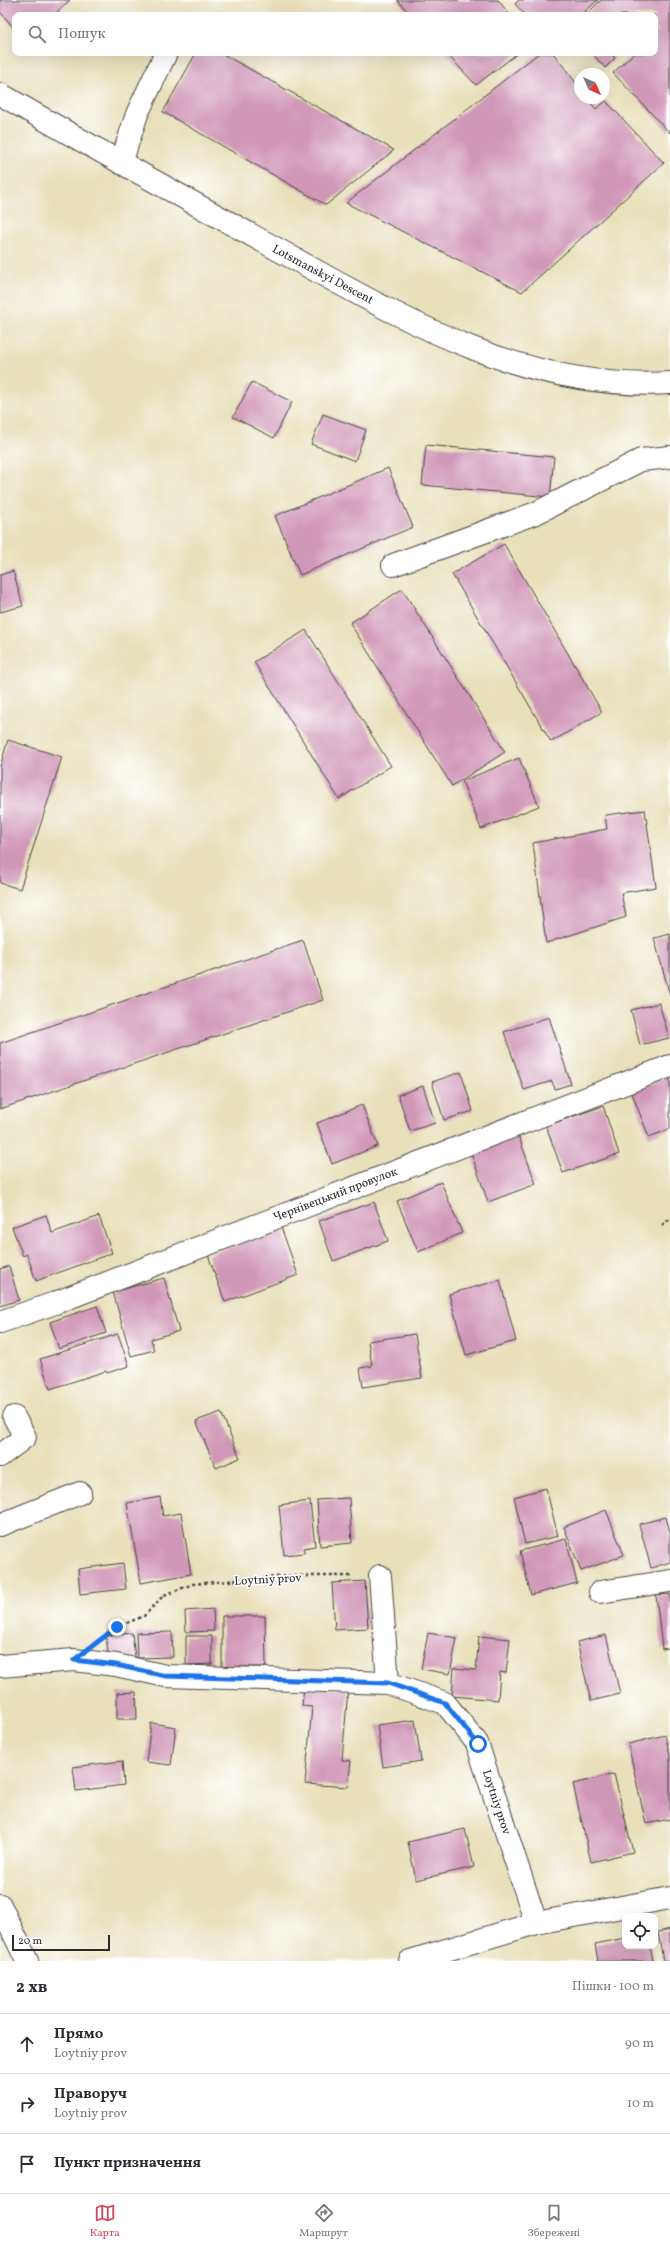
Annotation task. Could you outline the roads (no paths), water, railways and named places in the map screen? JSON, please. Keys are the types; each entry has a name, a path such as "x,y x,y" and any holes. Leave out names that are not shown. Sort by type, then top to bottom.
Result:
{"street":[{"path":"121,163 137,114 165,56"},
{"name":"Lotsmanskyi Descent","path":"0,94 121,163 364,297 470,349 530,368 582,380 650,384 670,383"},
{"path":"393,565 536,513 641,460 670,457"},
{"name":"Чернівецький провулок","path":"0,1322 54,1303 670,1066"},
{"path":"0,1456 25,1437 14,1417"},
{"path":"0,1525 80,1493"},
{"path":"380,1576 388,1683"},
{"path":"600,1592 670,1581"},
{"name":"Loytniy prov","path":"0,1666 74,1660 116,1665 166,1676 388,1683 445,1703 478,1744 536,1923"},
{"path":"410,1961 536,1923 670,1898"},
{"path":"0,1905 28,1961"}]}
